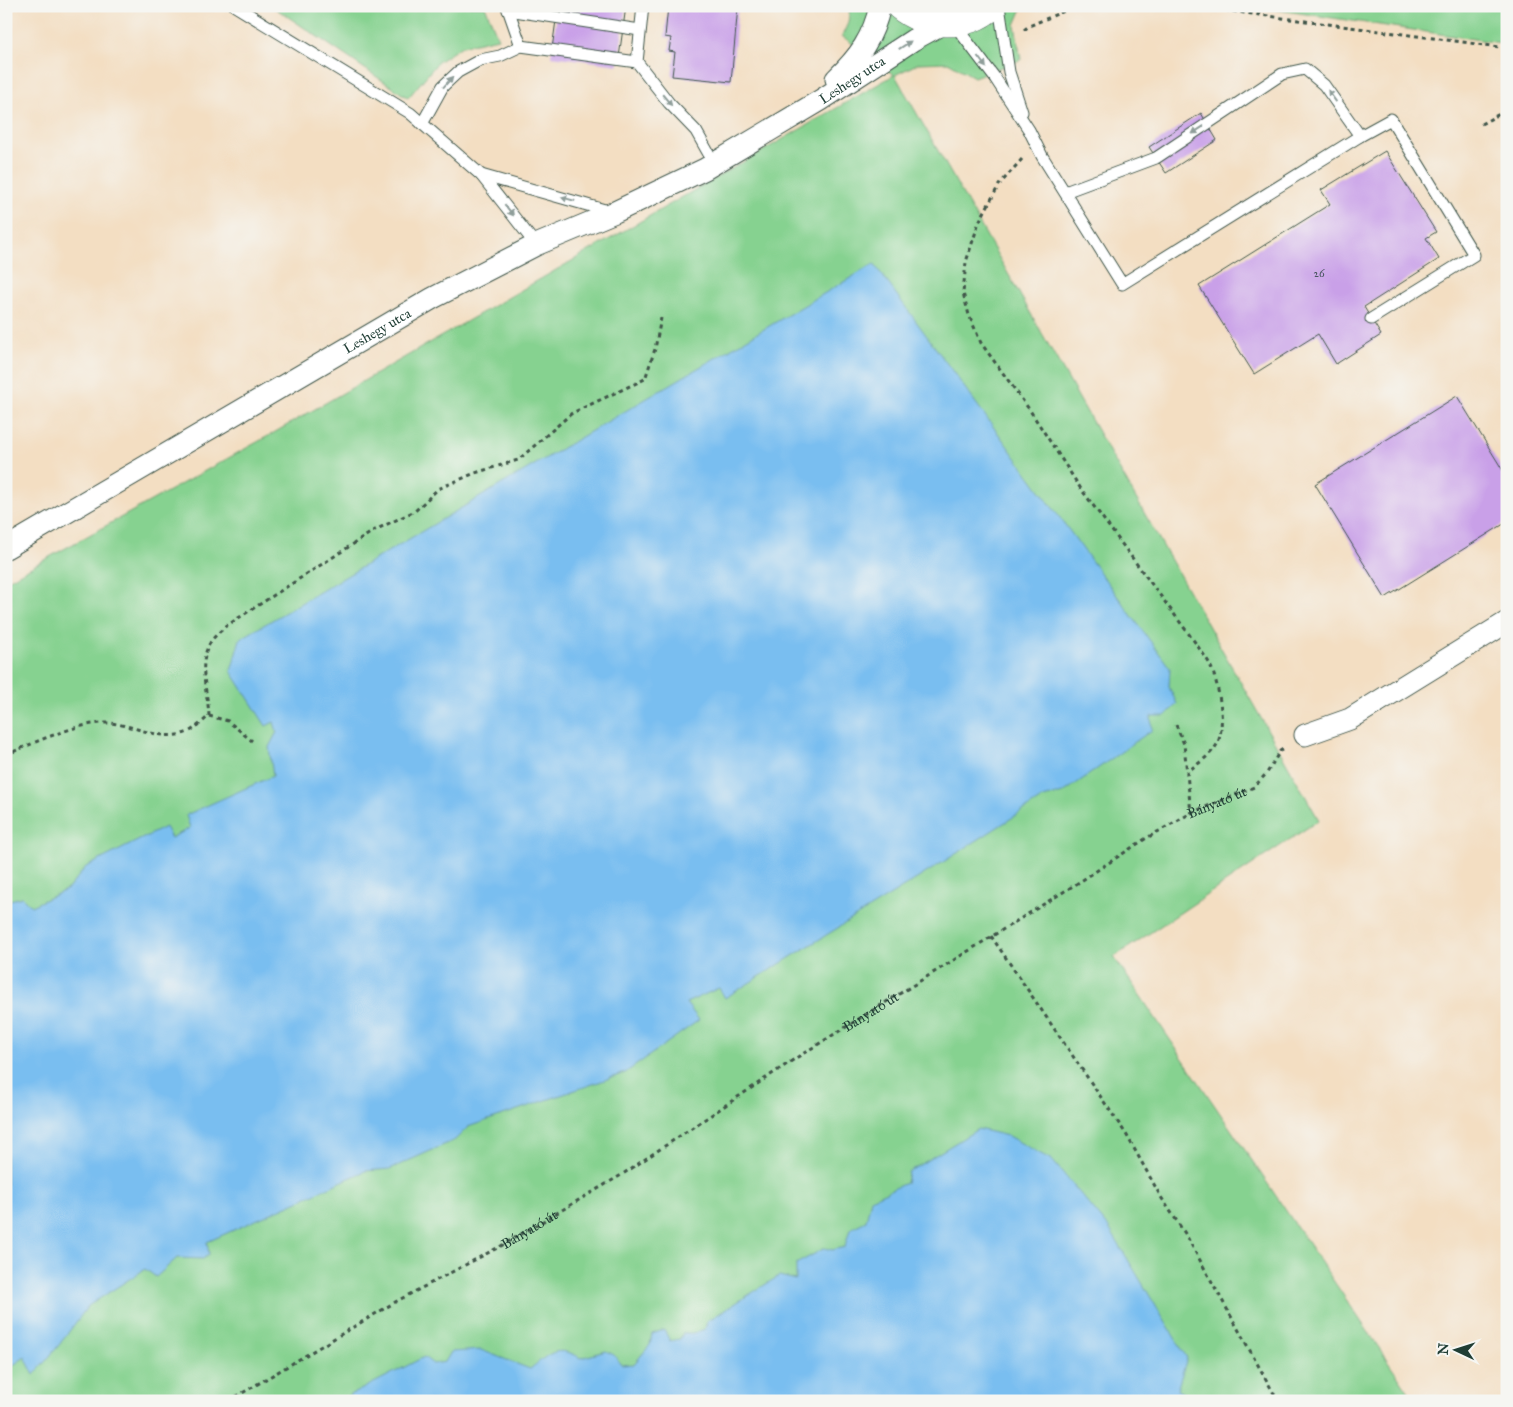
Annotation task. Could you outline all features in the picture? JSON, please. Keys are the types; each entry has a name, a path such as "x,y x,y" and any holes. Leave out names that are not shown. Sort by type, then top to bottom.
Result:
{"street":[{"name":"Leshegy utca","path":"760,137 833,83 856,60 868,42 880,6"},
{"path":"900,6 914,16 929,21 948,23 978,16 992,6"},
{"name":"Leshegy utca","path":"6,548 433,298 536,245 615,212 705,169 821,100 913,40 948,23"},
{"path":"1305,735 1350,719 1507,622"}],"lane":[{"path":"236,6 410,113 482,175 536,245"},
{"path":"637,62 643,6"},
{"path":"999,6 1009,72 1029,130"},
{"path":"507,8 522,46"},
{"path":"507,8 640,30"},
{"path":"948,23 995,78 1029,130 1042,156 1122,284 1360,136 1391,119 1474,255 1371,319"},
{"path":"422,124 443,86 458,72 480,60 500,56 522,46 637,62 669,102 696,131 714,163"},
{"path":"1065,192 1156,158 1282,74 1305,69 1324,84 1360,136"},
{"path":"482,175 615,212"}],"path":[{"path":"1004,46 1028,26 1076,6"},
{"path":"1193,6 1507,48"},
{"path":"1481,124 1507,110"},
{"path":"1036,142 999,185 979,222 966,262 963,293 969,315 982,343 1029,409 1081,489 1197,644 1212,668 1222,713 1222,731 1216,746 1207,757 1187,772"},
{"path":"209,716 208,695 202,668 210,643 226,626 375,530 415,511 438,489 475,473 518,460 572,413 645,379 655,349 661,318"},
{"path":"209,716 228,721 252,741"},
{"path":"6,755 37,741 71,730 102,723 135,728 165,736 189,732 209,716"},
{"path":"1176,725 1184,744 1191,813"},
{"name":"Bányató út","path":"229,1401 397,1301 500,1246 623,1174 796,1058 1081,881 1145,839 1191,813 1254,787 1267,773 1280,751 1305,735"},
{"path":"991,936 1126,1134 1161,1197 1186,1235 1278,1401"}],"green space":[{"path":"272,6 485,6 498,38 462,46 438,62 408,98"},
{"path":"850,6 1023,6 1015,25 1021,60 974,77 948,62 919,63 895,75 1319,820 1114,957 1415,1401 6,1401 6,581 270,435 894,75 842,36 848,23"},
{"path":"1252,6 1507,6 1507,44"}],"water":[{"path":"874,264 1170,668 1169,687 1177,704 1165,716 1151,716 1152,730 1063,793 1043,798 725,998 719,988 686,1003 699,1020 625,1073 468,1127 455,1140 390,1169 365,1171 207,1242 209,1254 203,1259 177,1258 156,1277 145,1269 88,1306 34,1375 25,1357 12,1366 6,1381 6,901 22,897 31,906 68,889 86,867 165,827 171,838 190,828 186,815 273,776 269,747 277,732 274,722 266,726 231,671 240,639"},
{"path":"978,1129 1008,1136 1052,1160 1109,1228 1187,1358 1177,1390 1200,1401 339,1401 424,1357 433,1364 445,1362 451,1352 481,1350 530,1369 548,1355 559,1351 581,1358 606,1351 614,1355 622,1365 634,1364 650,1345 652,1334 664,1330 670,1341 680,1339 683,1333 693,1333 705,1329 707,1321 779,1276 796,1280 796,1264 825,1248 832,1250 845,1247 850,1229 866,1221 871,1199 906,1183 908,1172"}],"building":[{"path":"558,6 626,6 618,65 551,56"},
{"path":"668,6 738,6 731,82 672,76 675,52 669,51 671,38 665,37"},
{"path":"1201,113 1217,140 1166,173 1149,147"},
{"path":"1385,151 1436,232 1426,238 1439,259 1364,307 1381,335 1336,364 1318,334 1254,374 1199,286 1330,204 1321,190"},
{"path":"1457,396 1507,477 1507,522 1385,598 1315,484"}]}
